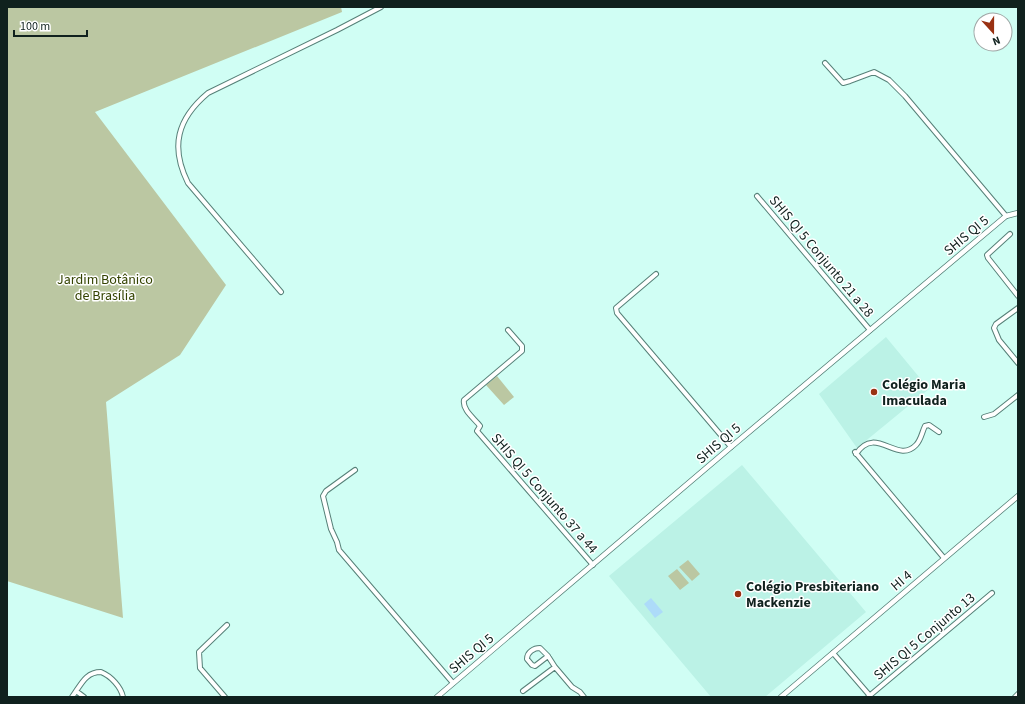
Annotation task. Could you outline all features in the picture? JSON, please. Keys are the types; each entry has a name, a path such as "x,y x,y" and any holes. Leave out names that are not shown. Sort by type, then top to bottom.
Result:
{"street":[{"path":"281,292 188,183 181,168 178,150 179,135 194,104 208,93 381,7"},
{"path":"825,63 842,82 850,81 874,72 889,80 905,96 1006,216"},
{"name":"SHIS QI 5 Conjunto 21 a 28","path":"757,196 870,330"},
{"name":"SHIS QI 5","path":"437,697 1006,216 1018,213"},
{"path":"1010,234 987,255 1018,296"},
{"path":"656,274 616,308 617,314 731,447"},
{"path":"1018,308 996,324 994,328 999,340 1018,364"},
{"name":"SHIS QI 5 Conjunto 37 a 44","path":"508,330 522,346 522,351 464,400 465,408 480,426 477,431 592,565"},
{"path":"984,417 994,414 1018,395"},
{"path":"939,432 929,425 924,426 921,438 917,445 911,450 901,452 875,442 863,445 855,453 944,558"},
{"path":"355,470 326,492 323,496 331,529 339,550 453,683"},
{"name":"HI 4","path":"781,697 1018,496"},
{"name":"SHIS QI 5 Conjunto 13","path":"870,697 992,593"},
{"path":"225,697 200,668 199,652 227,625"},
{"path":"548,656 535,666 532,665 527,659 529,653 537,648 540,648 548,656 572,687 584,697"},
{"path":"833,653 870,697"},
{"path":"523,691 555,667"},
{"path":"72,697 87,676 91,673 101,672 112,679 122,691 124,697"},
{"path":"76,691 84,697"},
{"path":"1015,697 1018,694"}],"shaded area":[{"name":"Colégio Maria Imaculada","path":"886,337 929,389 857,448 819,394"},
{"name":"Colégio Presbiteriano Mackenzie","path":"742,465 866,612 765,697 711,697 609,576"}],"green space":[{"name":"Jardim Botânico de Brasília","path":"7,7 341,7 342,12 95,112 226,285 180,355 106,402 123,618 7,581"},
{"path":"497,376 514,397 504,405 486,385"},
{"path":"688,560 700,574 692,581 679,567"},
{"path":"677,569 689,583 680,590 668,576"}],"water":[{"path":"651,598 663,612 655,618 644,604"}],"place":[{"name":"Colégio Maria Imaculada","path":"874,392"},
{"name":"Colégio Presbiteriano Mackenzie","path":"738,594"}]}
